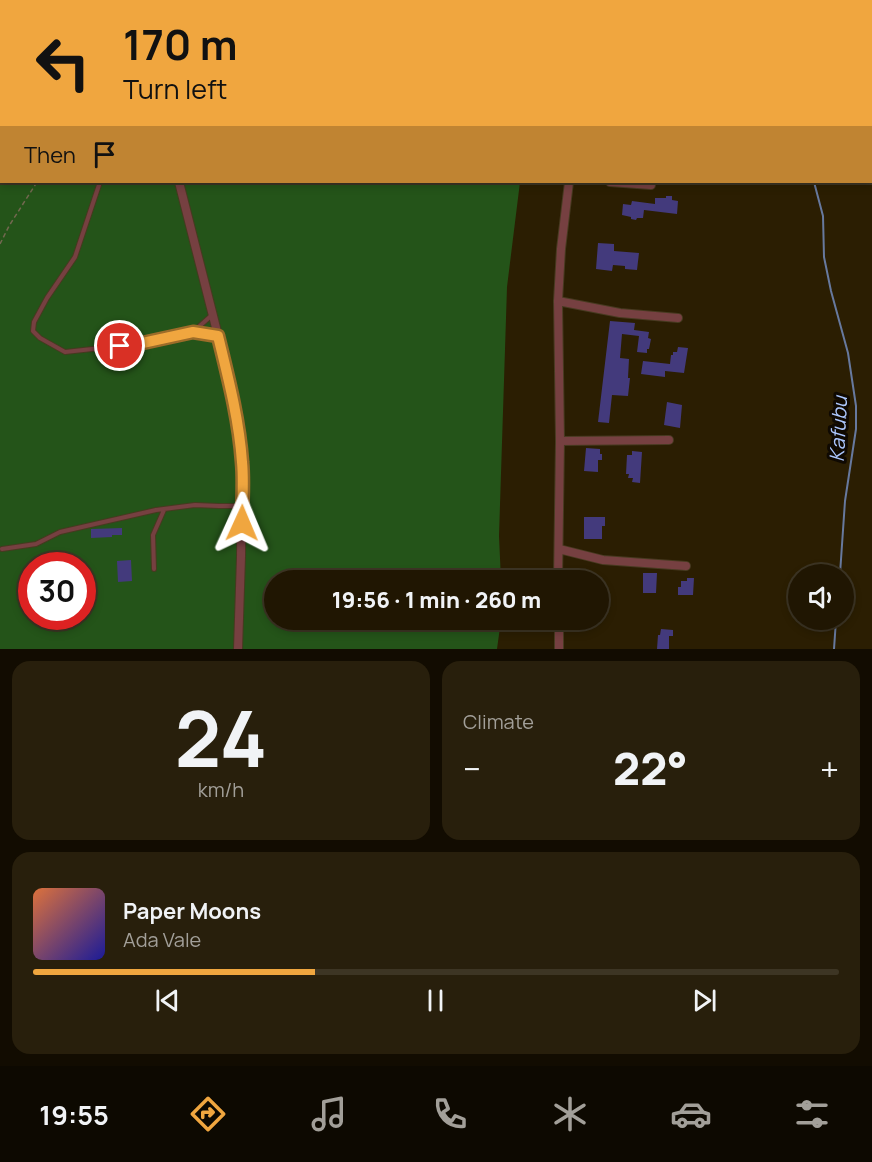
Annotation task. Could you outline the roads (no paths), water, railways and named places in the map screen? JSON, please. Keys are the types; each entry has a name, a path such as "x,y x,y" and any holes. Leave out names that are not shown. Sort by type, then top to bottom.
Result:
{"street":[{"path":"179,183 227,371 240,439 242,506 238,649"},
{"path":"558,570 560,441 558,301 569,183"},
{"path":"624,183 651,185"},
{"path":"558,301 620,314 678,318"},
{"path":"560,441 669,440"},
{"path":"559,549 603,560 686,566"},
{"path":"558,630 559,649"}],"lane":[{"path":"100,183 75,257 47,298 34,322 33,331 40,338 65,352 138,344 193,332 218,336"},
{"path":"193,332 212,315"},
{"path":"3,549 36,544 60,532 164,509 195,505 242,506"},
{"path":"154,569 153,535 164,509"}],"waterway":[{"name":"Kafubu","path":"814,183 823,216 824,257 848,353 856,406 856,429 845,501 841,564"},
{"name":"Kafubu","path":"834,649 835,630"}]}
